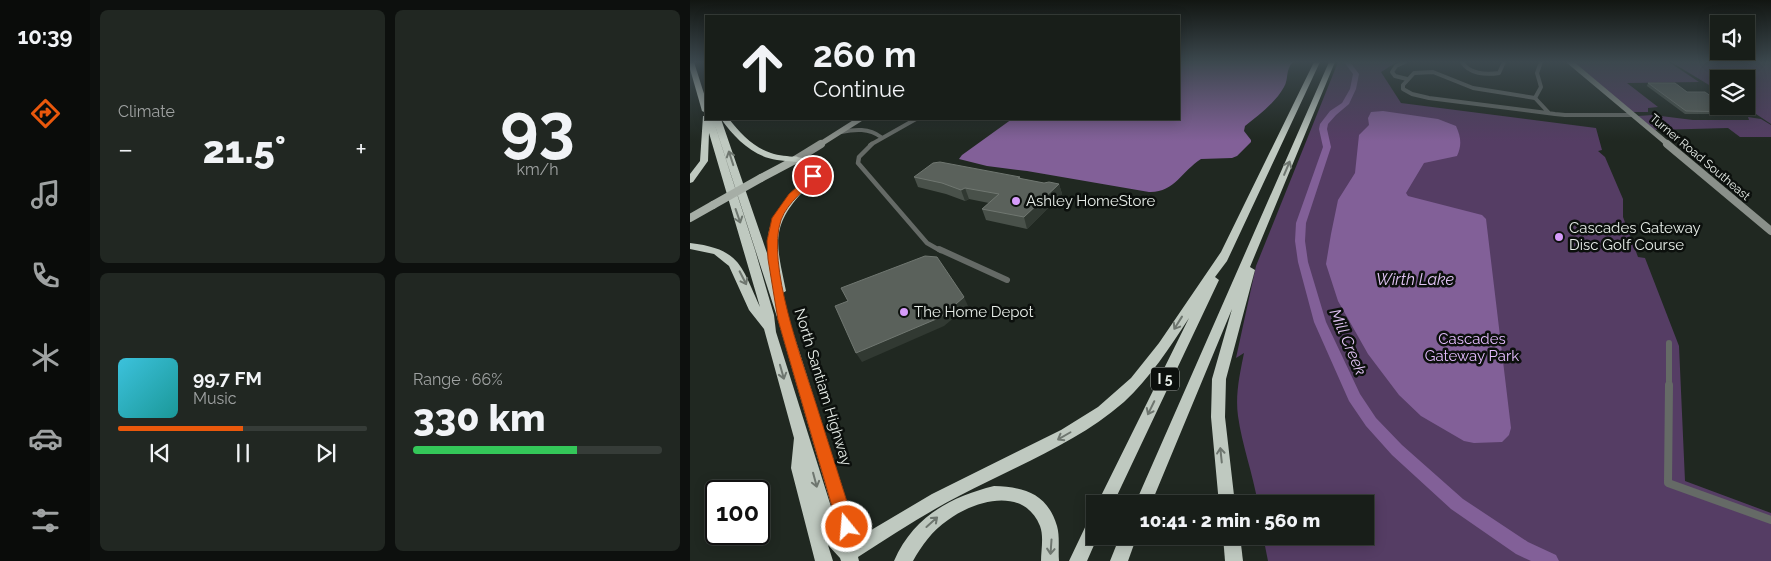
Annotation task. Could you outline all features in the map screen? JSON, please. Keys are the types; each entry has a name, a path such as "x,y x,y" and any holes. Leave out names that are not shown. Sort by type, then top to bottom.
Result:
{"highway":[{"path":"699,88 705,108"},
{"name":"I 5","path":"1109,495 1304,88"},
{"name":"I 5","path":"1147,495 1321,88"},
{"path":"690,180 704,161 708,120"},
{"path":"709,120 752,257 770,332 810,462 830,536 849,557 943,496 1027,456 1102,412 1121,396 1157,356 1202,285 1225,254"},
{"name":"North Santiam Highway","path":"718,120 784,320 847,527 849,557"},
{"path":"726,120 733,130 761,152 812,164 815,171 783,207 774,230 773,259 784,320"},
{"path":"690,246 717,250 731,260 739,271 754,307 770,332"},
{"name":"I 5","path":"1226,495 1218,417 1219,379 1225,351 1249,274 1250,254"},
{"path":"800,434 799,468 824,561"},
{"path":"903,561 923,530 944,511 974,496 993,493 1015,494 1027,498 1037,505 1051,528 1050,561"},
{"path":"1078,561 1086,544"},
{"path":"1119,561 1125,545"},
{"path":"1232,545 1234,561"}],"main road":[{"name":"Turner Road Southeast","path":"1601,88 1771,231"},
{"path":"690,218 795,160 858,120"}],"street":[{"path":"1403,88 1416,96 1549,113 1632,115"},
{"path":"1473,88 1535,98 1549,113"},
{"path":"1535,98 1540,88"},
{"path":"867,150 880,137 914,120"},
{"path":"838,133 856,130 872,132 880,137"},
{"path":"892,132 857,158 858,163 927,243 1007,280"},
{"path":"1669,343 1668,483 1771,520"}],"green space":[{"name":"Cascades Gateway Park","path":"1327,88 1391,88 1401,103 1596,128 1602,150 1598,151 1605,157 1623,199 1623,217 1638,257 1645,258 1679,346 1685,481 1771,513 1771,561 1268,561 1265,545 1374,545 1374,495 1256,495 1242,438 1237,408 1238,384 1244,353 1236,358 1256,266"},
{"path":"1604,88 1634,88 1658,107 1648,108 1648,112 1632,112"},
{"path":"1755,88 1771,88 1771,124 1755,113"},
{"path":"1653,115 1693,120 1749,120 1748,117 1761,119 1771,125 1771,137 1740,137 1728,128 1655,130 1637,116"}],"water":[{"path":"1180,88 1283,88 1281,93 1266,108 1245,126 1244,131 1251,142 1237,156 1232,158 1201,159 1171,185 1158,191 1149,192 987,166 959,159 1011,120 1180,120"},
{"name":"Wirth Lake","path":"1383,111 1438,119 1456,126 1458,130 1460,145 1457,156 1424,163 1406,193 1408,196 1482,215 1486,219 1511,428 1509,435 1502,442 1474,443 1464,441 1421,416 1399,395 1368,354 1338,301 1326,264 1338,200 1355,173 1359,135 1369,125 1368,118 1371,112"}],"building":[{"path":"1655,88 1682,88 1687,92 1705,92 1710,96 1710,112 1686,111"},
{"path":"940,162 1044,183 1059,184 1024,217 982,209 999,194 965,188 961,190 942,183 914,177 933,163"},
{"name":"The Home Depot","path":"925,256 937,257 964,297 941,317 856,353 835,306 848,301 841,288"}],"waterway":[{"name":"Mill Creek","path":"1353,88 1345,104 1333,113 1324,124 1323,129 1327,147 1301,223 1300,241 1303,262 1320,322 1354,397 1371,422 1397,450 1457,504 1522,548 1550,561"}],"place":[{"name":"Ashley HomeStore","path":"1016,201"},
{"name":"Cascades Gateway Disc Golf Course","path":"1559,237"},
{"name":"The Home Depot","path":"904,312"}],"route":[{"path":"813,176 792,196 777,218 772,241 773,259 778,276 784,320 847,527"}]}
